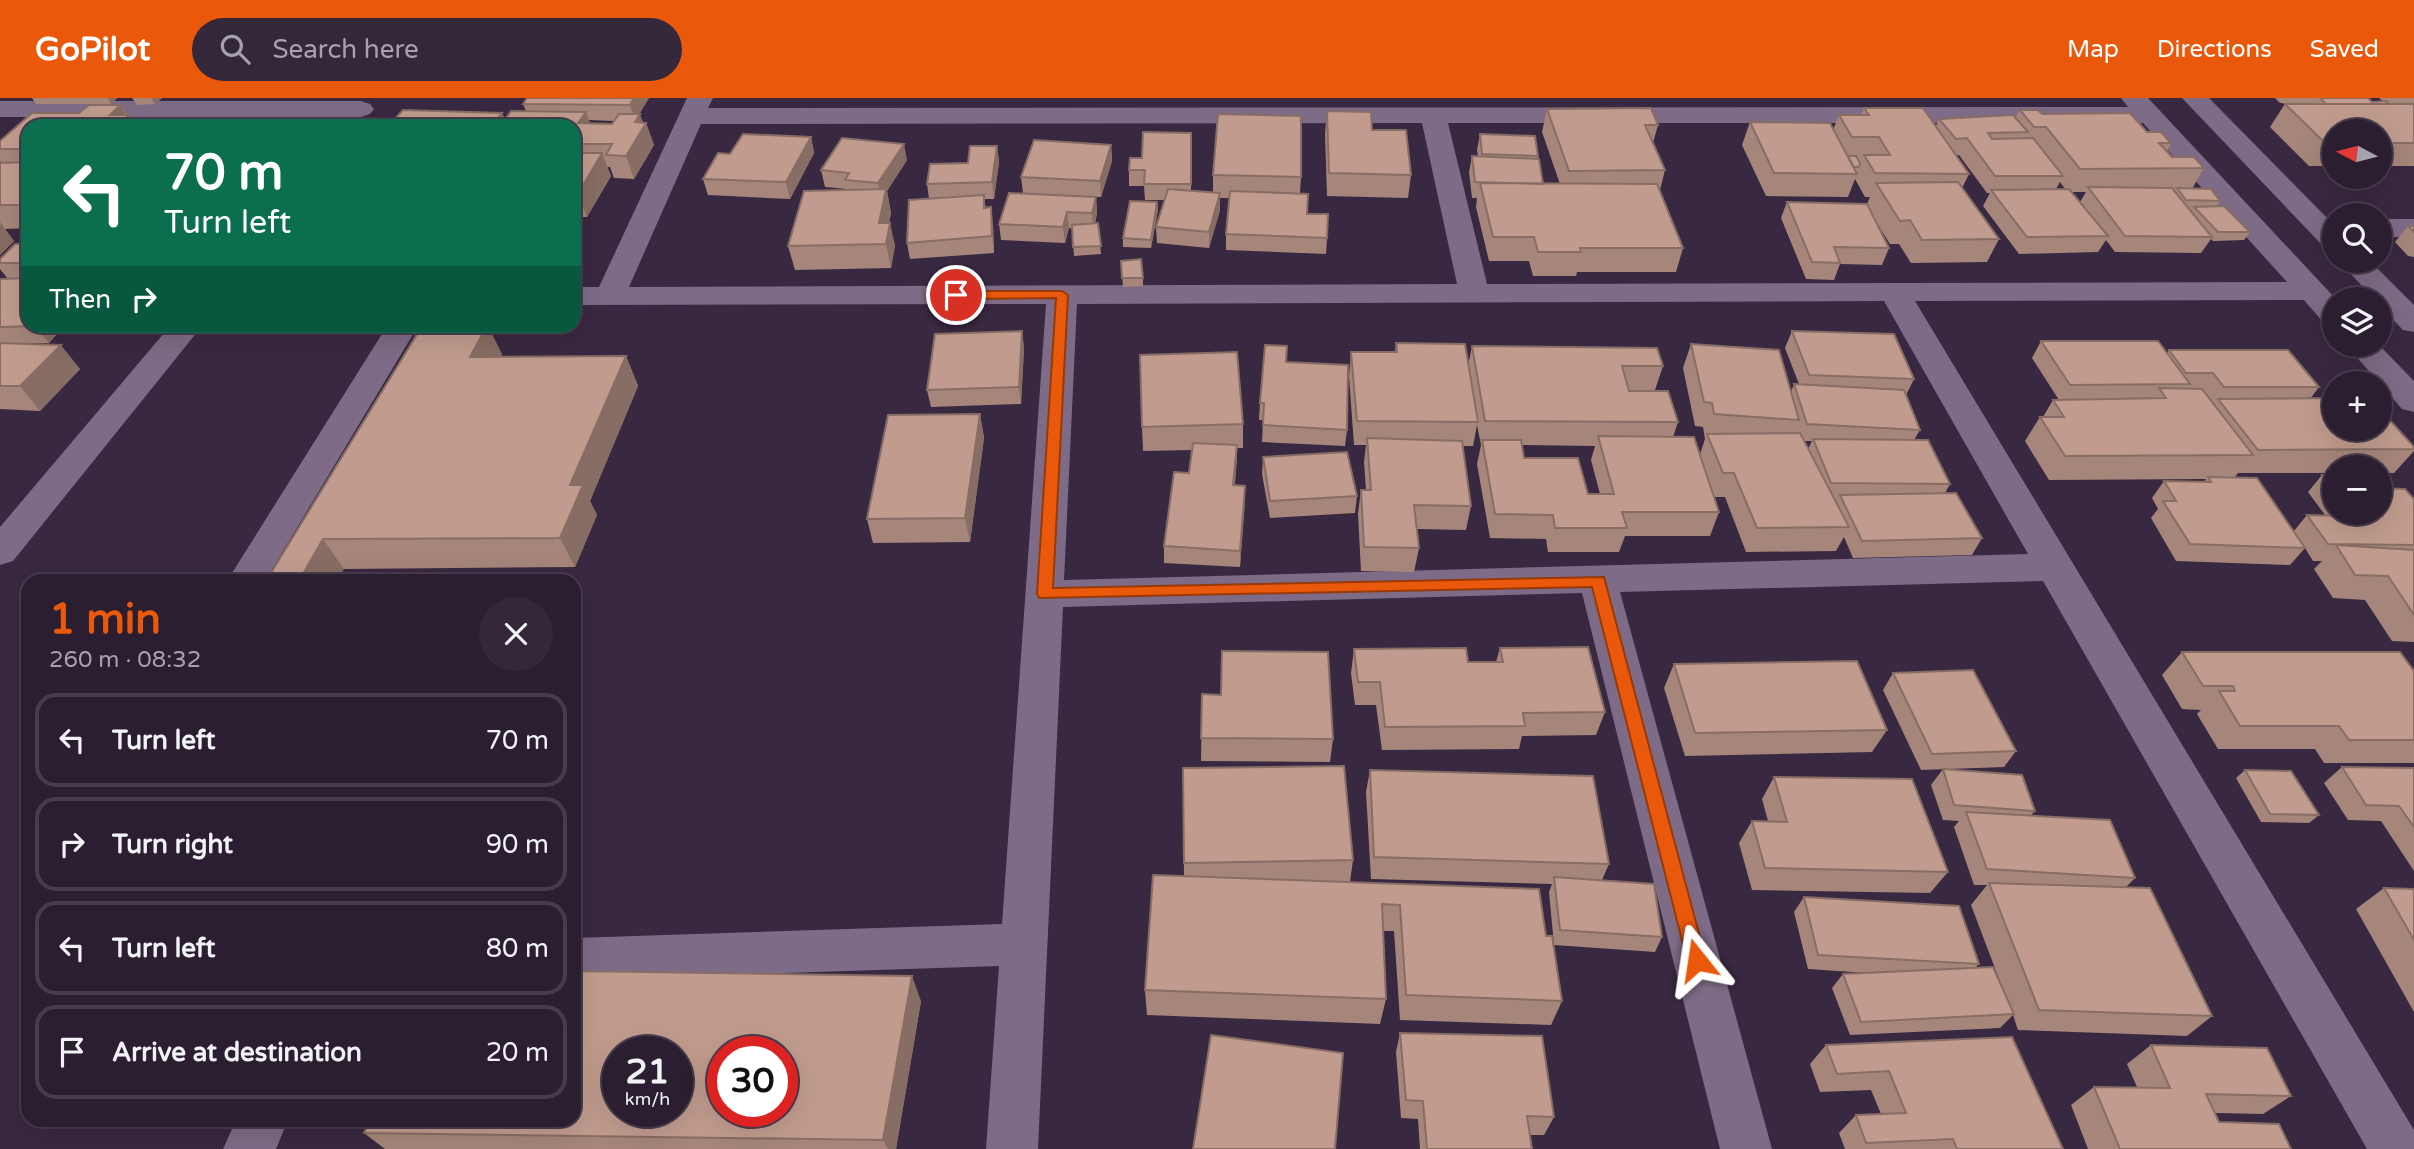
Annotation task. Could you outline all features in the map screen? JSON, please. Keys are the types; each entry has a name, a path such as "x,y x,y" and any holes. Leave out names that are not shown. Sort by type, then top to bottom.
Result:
{"street":[{"path":"2195,98 2322,224"},
{"path":"610,296 696,107 1433,115 1802,106 2142,106 2322,301"},
{"path":"0,108 359,111"},
{"path":"1433,115 1474,293"},
{"path":"2392,228 2414,228"},
{"path":"2366,273 2414,323"},
{"path":"581,296 2313,291"},
{"path":"1894,292 2396,1149"},
{"path":"1012,1149 1062,295"},
{"path":"0,552 180,333"},
{"path":"250,574 398,333"},
{"path":"2373,357 2414,401"},
{"path":"1045,594 2055,567"},
{"path":"1598,581 1746,1149"},
{"path":"581,959 1024,944"},
{"path":"249,1149 260,1127"}],"building":[{"path":"527,98 634,98 630,105 523,104"},
{"path":"2320,98 2368,98 2374,104 2326,104"},
{"path":"2386,101 2389,104 2372,102"},
{"path":"2285,104 2414,104 2414,143 2392,143 2392,119 2322,119 2322,140"},
{"path":"89,105 120,105 110,115 129,115 125,119 25,119 32,113 79,113"},
{"path":"1651,108 1658,125 1645,125 1665,170 1569,171 1547,109"},
{"path":"1864,108 1923,108 1969,174 1875,173 1864,155 1890,155 1879,137 1852,137 1839,115 1869,115"},
{"path":"403,110 502,113 497,119 395,119"},
{"path":"2020,110 2038,110 2042,114 2130,113 2147,132 2161,132 2171,143 2159,143 2172,157 2194,157 2204,168 2080,169 2046,127 2034,127"},
{"path":"511,111 586,112 581,119 505,119"},
{"path":"1327,111 1371,112 1372,130 1406,130 1411,175 1329,173"},
{"path":"619,114 640,114 635,122 646,123 626,156 606,155 612,144 581,144 581,123 612,124"},
{"path":"1218,114 1301,116 1301,177 1213,175"},
{"path":"2013,115 2028,132 1988,133 1992,139 2033,138 2063,176 1995,176 1967,138 1956,139 1939,119"},
{"path":"1750,122 1830,123 1857,174 1774,173"},
{"path":"21,123 21,149 0,149 0,141"},
{"path":"1143,132 1191,133 1191,184 1144,184 1145,170 1129,170 1130,158 1142,158"},
{"path":"743,134 811,137 786,182 703,179 718,153 730,154"},
{"path":"1480,134 1535,136 1538,156 1482,154"},
{"path":"842,138 904,144 878,183 845,180 849,173 821,170"},
{"path":"1034,140 1111,145 1100,181 1021,177"},
{"path":"970,146 997,146 992,182 927,184 930,164 968,163"},
{"path":"581,153 602,153 581,189"},
{"path":"1472,156 1539,159 1543,184 1475,182"},
{"path":"1848,156 1856,156 1859,167 1854,167"},
{"path":"21,162 21,205 0,205 0,163"},
{"path":"1958,182 1999,239 1922,240 1910,220 1900,221 1876,183"},
{"path":"1480,183 1657,184 1683,248 1580,248 1581,252 1538,252 1534,237 1493,237"},
{"path":"2088,187 2172,188 2212,237 2125,236"},
{"path":"2177,188 2211,189 2220,201 2186,200"},
{"path":"886,189 879,223 890,223 886,244 788,246 804,191"},
{"path":"1168,189 1220,193 1209,232 1156,227"},
{"path":"2069,189 2108,236 2027,237 1991,190"},
{"path":"1230,191 1308,194 1307,214 1328,214 1327,238 1226,234"},
{"path":"1009,193 1096,197 1092,213 1067,212 1063,227 999,224"},
{"path":"984,195 984,208 991,207 992,236 907,243 909,200"},
{"path":"1130,201 1157,202 1151,240 1123,238"},
{"path":"1787,202 1867,204 1889,248 1834,247 1840,263 1812,262"},
{"path":"2224,206 2250,232 2218,232 2194,207"},
{"path":"1098,223 1101,246 1073,247 1072,225"},
{"path":"15,244 21,244 21,263 0,263 0,259"},
{"path":"1141,259 1143,278 1122,278 1121,261"},
{"path":"21,278 21,326 0,327 0,279"},
{"path":"1022,331 1019,387 927,390 935,334"},
{"path":"1792,331 1894,334 1914,379 1809,375"},
{"path":"418,333 483,333 470,357 626,356 570,485 583,485 560,538 323,539 303,574 270,574"},
{"path":"2041,341 2158,341 2190,384 2070,385"},
{"path":"0,343 61,345 20,386 0,386"},
{"path":"1396,343 1465,344 1478,422 1357,421 1351,352 1397,352"},
{"path":"1691,344 1779,350 1799,420 1714,414 1712,403 1704,402"},
{"path":"1265,345 1287,346 1286,362 1348,365 1347,430 1263,425 1264,403 1260,403"},
{"path":"1472,346 1657,348 1663,366 1622,366 1629,391 1668,391 1678,422 1485,421"},
{"path":"2169,350 2288,350 2319,387 2224,387 2213,373 2186,373"},
{"path":"1237,352 1243,424 1142,427 1140,355"},
{"path":"1794,384 1904,390 1920,430 1807,424"},
{"path":"2159,388 2202,389 2253,455 2065,456 2040,417 2064,417 2053,400 2166,398"},
{"path":"2322,398 2322,441 2392,441 2392,422 2414,449 2258,450 2218,399"},
{"path":"980,414 965,518 867,519 888,415"},
{"path":"1800,433 1849,527 1757,528 1734,473 1723,473 1707,434"},
{"path":"1598,436 1694,437 1719,512 1622,512 1627,528 1555,528 1553,515 1495,514 1482,440 1521,440 1524,458 1578,458 1588,494 1614,494"},
{"path":"1367,438 1462,441 1471,506 1414,505 1419,548 1364,547 1361,490 1371,490"},
{"path":"1813,439 1928,440 1950,484 1831,483"},
{"path":"1193,443 1237,445 1233,485 1245,486 1240,551 1164,546 1174,472 1189,473"},
{"path":"1347,452 1357,496 1270,501 1263,457"},
{"path":"2208,477 2257,478 2305,548 2190,544 2163,501 2176,501 2164,481 2211,482"},
{"path":"2392,488 2405,489 2414,499 2414,545 2328,544 2307,515 2322,515 2322,525 2392,525"},
{"path":"1956,493 1982,538 1862,541 1840,495"},
{"path":"2336,545 2414,550 2414,615 2388,576 2355,575"},
{"path":"1588,647 1605,712 1523,713 1525,726 1385,727 1380,682 1358,682 1354,649 1466,648 1468,662 1503,662 1500,648"},
{"path":"1222,651 1328,652 1333,739 1201,738 1202,694 1221,695"},
{"path":"2182,652 2400,652 2414,671 2414,740 2349,740 2339,726 2240,726 2219,691 2235,691 2233,686 2203,686"},
{"path":"1857,661 1887,730 1695,733 1674,664"},
{"path":"1973,670 2016,751 1932,754 1893,673"},
{"path":"1344,766 1353,860 1184,863 1183,768"},
{"path":"2342,767 2414,768 2414,827 2399,806 2366,805"},
{"path":"1943,769 2022,775 2035,811 1954,805"},
{"path":"1370,770 1593,776 1609,864 1374,857"},
{"path":"2245,770 2291,771 2319,815 2270,814"},
{"path":"1774,777 1912,779 1948,872 1765,868 1752,821 1787,822"},
{"path":"1966,812 2110,820 2135,878 1987,869"},
{"path":"1153,875 1539,889 1546,936 1552,936 1562,1001 1406,995 1400,905 1382,904 1386,999 1145,990"},
{"path":"1554,877 1654,884 1662,937 1560,930"},
{"path":"1989,883 2150,888 2212,1016 2039,1010"},
{"path":"2384,888 2414,889 2414,940"},
{"path":"1804,897 1959,906 1979,964 1818,955"},
{"path":"1993,967 2014,1014 1861,1022 1843,974"},
{"path":"581,971 912,976 883,1140 364,1133 367,1127 581,1127"},
{"path":"1400,1033 1542,1036 1554,1117 1527,1116 1532,1149 1427,1149 1423,1101 1406,1100"},
{"path":"1211,1035 1343,1053 1335,1149 1193,1149"},
{"path":"2012,1037 2063,1149 1957,1149 1953,1139 1866,1143 1856,1115 1906,1113 1889,1071 1837,1074 1826,1045"},
{"path":"2151,1045 2267,1048 2291,1096 2206,1094 2219,1122 2279,1124 2291,1149 2120,1149 2094,1087 2170,1088"}],"route":[{"path":"956,295 1062,295 1045,594 1598,581 1697,960"}]}
